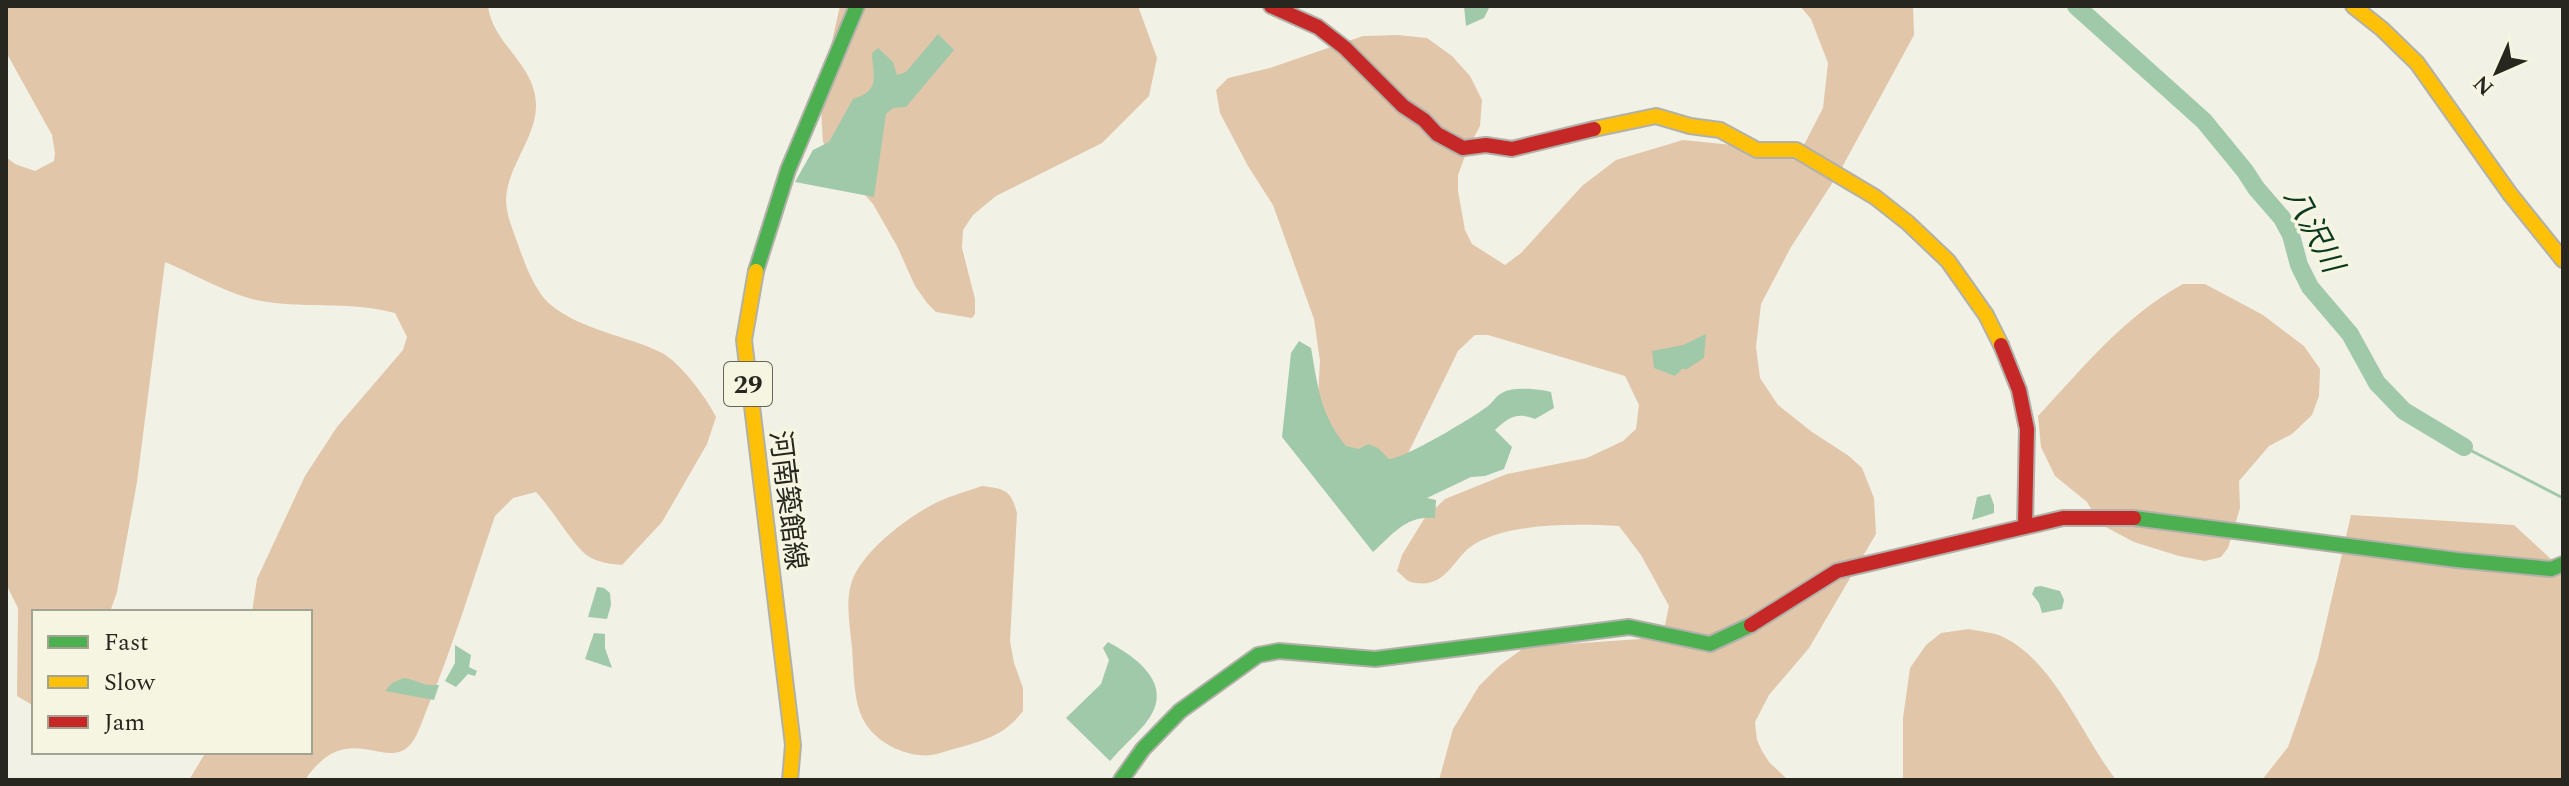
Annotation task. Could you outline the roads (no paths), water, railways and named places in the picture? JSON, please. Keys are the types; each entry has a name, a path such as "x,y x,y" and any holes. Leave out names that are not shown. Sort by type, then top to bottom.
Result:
{"street":[{"name":"河南築館線","path":"790,780 793,745 744,340 747,303 792,164 857,6"},
{"path":"1271,6 1318,27 1345,48 1403,106 1424,120 1437,134 1463,148 1486,145 1512,149 1569,137 1609,124 1656,116 1690,126 1720,130 1757,150 1796,150 1875,197 1948,261 1986,315 2002,347 2019,390 2027,429 2025,526"},
{"path":"2353,6 2417,63 2510,194 2563,260"},
{"path":"1121,780 1143,749 1180,711 1258,655 1279,651 1375,659 1629,627 1710,644 1744,629 1837,571 2063,518 2122,516 2457,560 2551,569 2563,564"}],"waterway":[{"name":"八沢川","path":"2076,6 2204,121 2245,171 2282,218 2310,287 2350,334 2377,383 2404,411 2464,447"},
{"path":"2464,447 2563,498"}]}
